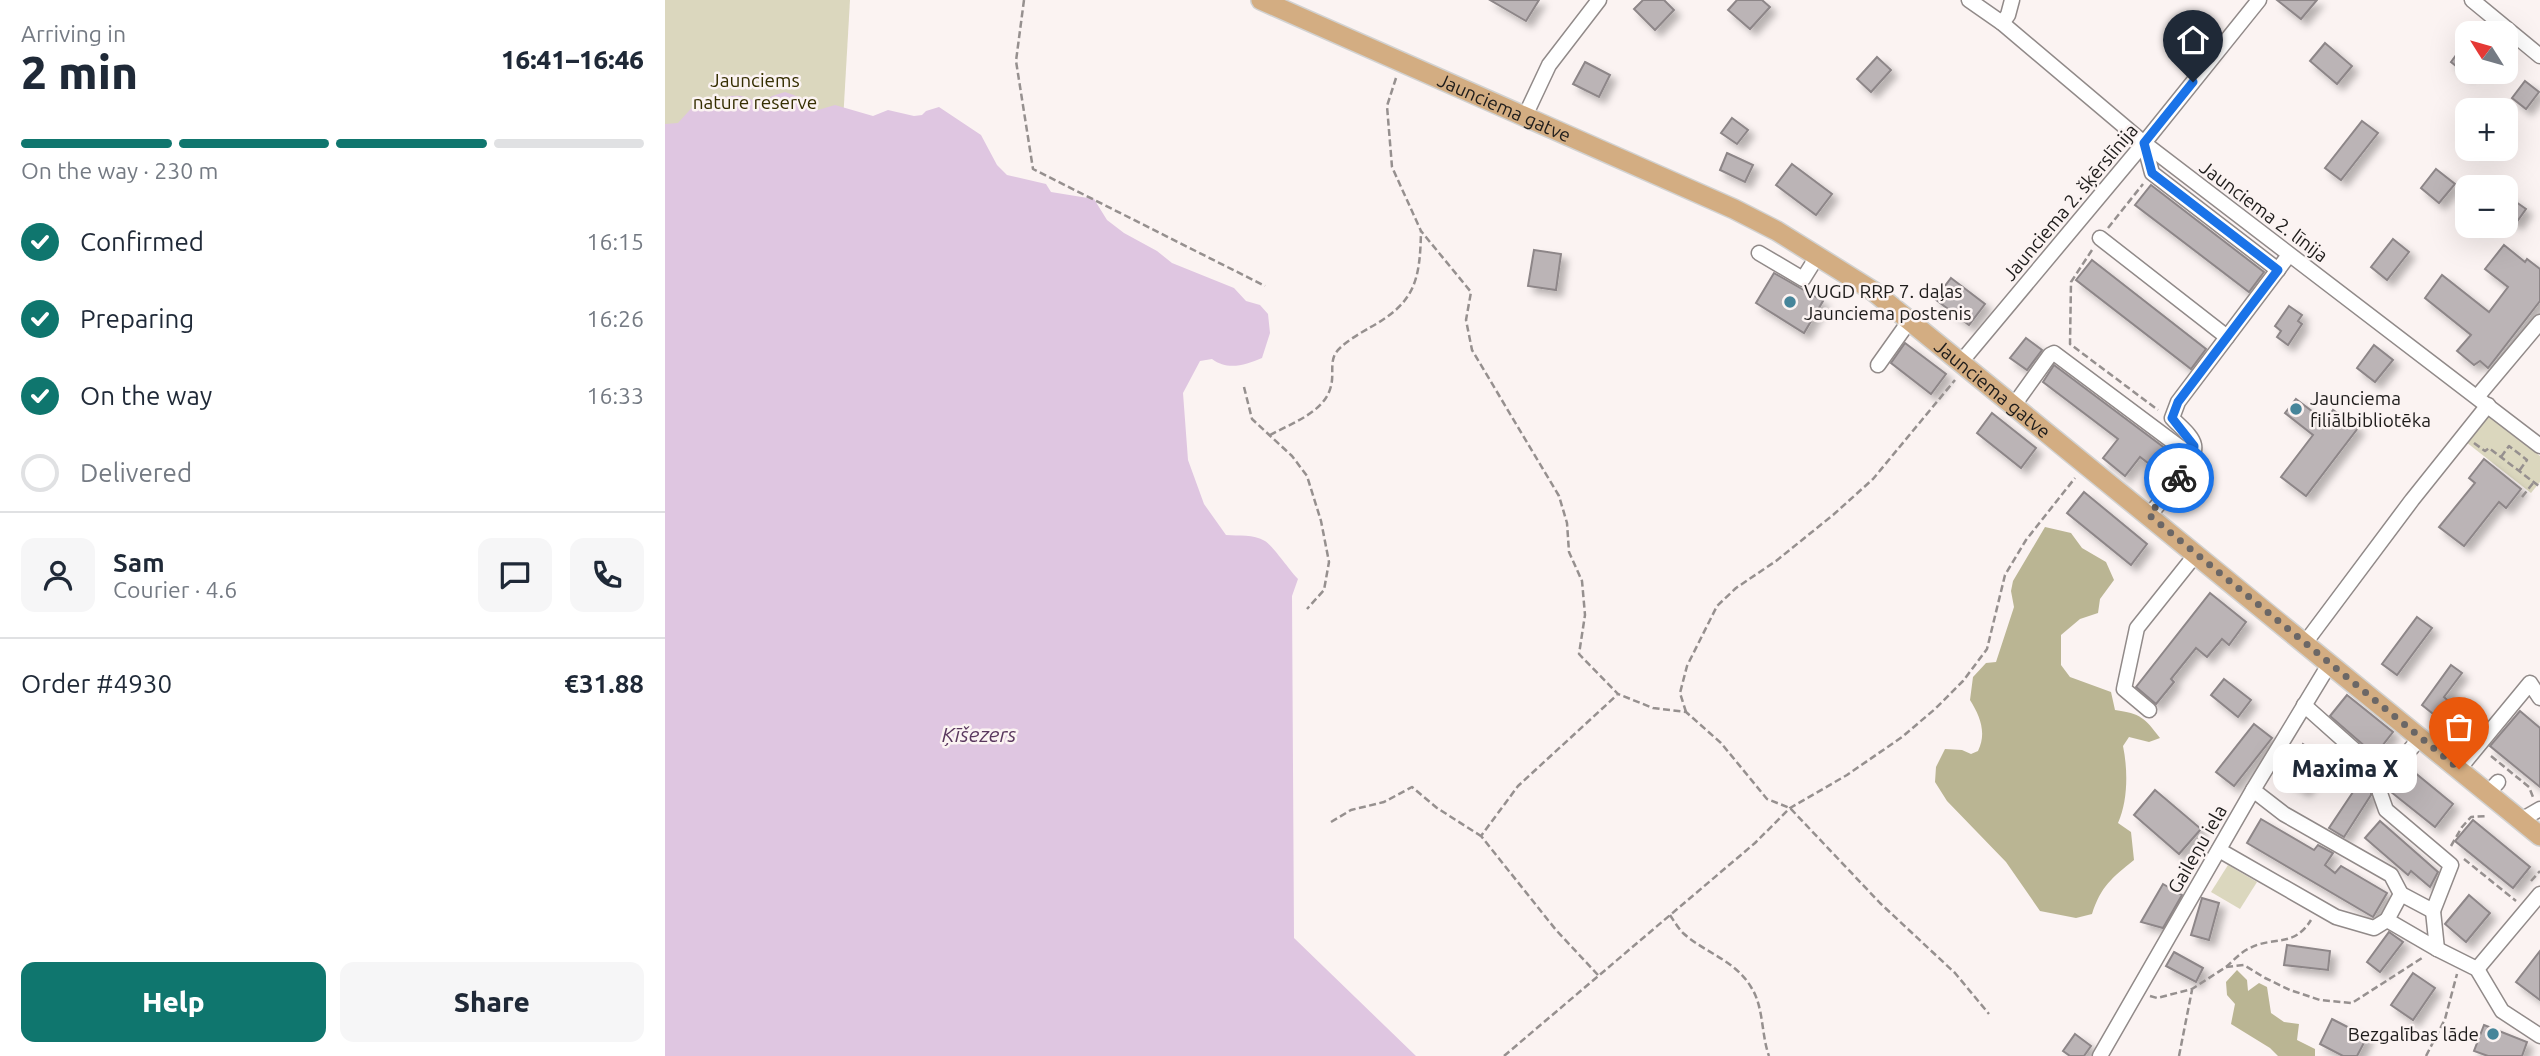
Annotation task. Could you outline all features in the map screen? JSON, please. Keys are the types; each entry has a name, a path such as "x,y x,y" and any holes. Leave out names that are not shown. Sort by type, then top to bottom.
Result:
{"main road":[{"name":"Jaunciema gatve","path":"1261,0 1734,209 1873,290 2420,738 2459,769 2493,788 2521,820 2540,836"}],"street":[{"path":"1525,116 1549,65 1598,0"},
{"name":"Jaunciema 2. līnija","path":"1969,0 2002,23 2144,143 2540,446"},
{"path":"2002,23 2008,15 2012,0"},
{"name":"Jaunciema 2. šķērslīnija","path":"1964,364 2259,0"},
{"path":"2472,0 2540,56"},
{"path":"2144,143 2152,173 2278,270"},
{"path":"2100,238 2227,337"},
{"path":"1759,253 1803,279 1818,256"},
{"path":"2149,515 2187,469 2193,457 2192,440 2172,418 2178,402 2289,255"},
{"path":"1878,365 1910,320"},
{"path":"2305,643 2540,322"},
{"path":"2014,405 2054,353 2193,457"},
{"path":"2149,710 2124,689 2137,628 2196,554"},
{"name":"Gaileņu iela","path":"2100,1056 2253,789 2330,663"},
{"path":"2459,769 2530,683 2540,698"},
{"path":"2304,705 2386,778"},
{"path":"2420,738 2386,778 2380,793 2386,810 2451,865 2433,911 2437,949"},
{"path":"2253,789 2284,814 2391,875 2401,894 2433,911"},
{"path":"2521,820 2540,808"},
{"path":"2219,850 2347,922 2374,928 2387,920 2401,894"},
{"path":"2477,969 2540,894"},
{"path":"2387,920 2477,969 2502,1011 2540,1036"}],"path":[{"path":"1024,0 1016,61 1033,169 1265,286"},
{"path":"1403,62 1387,106 1392,167 1421,231 1471,292 1466,320 1472,350 1559,496 1567,523 1569,552 1582,581 1585,615 1579,654 1618,694 1653,708 1686,712"},
{"path":"2152,173 2100,238 2071,282 2070,344 2172,418"},
{"path":"1271,435 1315,411 1331,387 1332,365 1336,353 1360,333 1390,316 1411,294 1420,258 1421,231"},
{"path":"1964,364 1874,479 1833,515 1717,606 1687,666 1680,693 1686,712 1721,743 1767,799 1790,808 1880,903 1955,973 1989,1014"},
{"path":"1244,387 1252,419 1292,456 1307,476 1321,521 1329,562 1324,590 1307,609"},
{"path":"2470,440 2486,451 2489,447 2540,487"},
{"path":"2501,457 2509,446 2527,460 2519,471"},
{"path":"1504,1056 1755,843 1790,808 1847,775 1902,737 1963,681 1987,649 2005,575 2026,540 2086,464"},
{"path":"2522,497 2534,482"},
{"path":"1481,836 1518,786 1618,694"},
{"path":"1331,822 1351,810 1384,802 1412,788 1437,808 1481,836 1556,930 1598,975"},
{"path":"2451,848 2462,827 2471,817 2495,816"},
{"path":"2136,993 2157,998 2192,989 2249,948 2293,939 2304,932 2319,908"},
{"path":"1669,915 1681,931 1734,965 1751,987 1759,1005 1763,1040 1769,1056"},
{"path":"2226,967 2244,965 2290,990 2320,1000 2352,1003 2437,949"},
{"path":"2426,1056 2445,1019 2460,961"},
{"path":"2179,1056 2192,989"}],"green space":[{"name":"Jaunciems nature reserve","path":"665,0 850,0 832,312 665,352"},
{"path":"2487,415 2540,456 2540,482 2531,493 2466,442"},
{"path":"2228,865 2257,882 2240,909 2211,892"}],"shaded area":[{"path":"2045,527 2071,533 2082,548 2106,562 2114,580 2100,599 2098,613 2080,619 2061,635 2061,665 2070,677 2111,692 2115,710 2141,718 2160,738 2149,742 2129,737 2123,746 2126,785 2124,805 2118,823 2131,832 2134,860 2108,883 2092,914 2076,918 2040,911 2006,862 1947,801 1935,782 1936,767 1945,749 1962,750 1971,754 1978,751 1982,731 1970,700 1973,677 1986,663 1996,662 2014,607 2011,591 2013,581"},
{"path":"2237,970 2247,980 2248,991 2259,983 2267,987 2271,1013 2284,1022 2299,1024 2297,1040 2315,1049 2315,1056 2278,1056 2270,1048 2231,1024 2235,1004 2227,995 2226,982"}],"water":[{"name":"Ķīšezers","path":"785,92 802,98 818,110 835,105 873,116 888,110 914,116 922,115 939,107 981,135 997,165 1007,175 1046,184 1051,192 1094,199 1107,220 1124,233 1157,251 1172,263 1234,288 1246,301 1260,305 1268,314 1270,333 1262,358 1237,366 1224,365 1212,359 1200,361 1183,393 1188,460 1204,504 1226,535 1251,536 1265,541 1298,579 1292,596 1294,938 1416,1056 665,1056 665,124 678,123 697,102 743,96 759,104"}],"building":[{"path":"1490,0 1539,0 1526,21"},
{"path":"1643,0 1664,0 1674,10 1655,30 1634,9"},
{"path":"1737,0 1762,0 1770,7 1750,29 1728,10"},
{"path":"2277,0 2317,0 2301,19"},
{"path":"2325,43 2352,66 2337,84 2310,61"},
{"path":"1877,57 1891,70 1871,92 1857,79"},
{"path":"1585,62 1610,75 1599,97 1573,84"},
{"path":"2525,81 2539,92 2526,109 2518,103 2518,98 2512,98"},
{"path":"1732,118 1748,130 1737,144 1721,133"},
{"path":"2362,121 2378,133 2341,180 2325,168"},
{"path":"1727,153 1753,165 1745,182 1720,170"},
{"path":"1792,164 1832,194 1816,215 1776,185"},
{"path":"2436,169 2455,184 2439,203 2421,188"},
{"path":"2151,185 2264,272 2249,292 2135,205"},
{"path":"2518,203 2526,209 2518,220"},
{"path":"2393,239 2409,252 2387,280 2371,267"},
{"path":"2504,245 2525,262 2527,259 2540,269 2540,301 2488,368 2480,361 2474,365 2457,351 2471,335 2425,298 2442,275 2489,312 2508,287 2485,269"},
{"path":"1534,250 1561,254 1556,290 1528,286"},
{"path":"2092,260 2206,349 2191,369 2076,280"},
{"name":"VUGD RRP 7. daļas Jaunciema postenis","path":"1774,273 1823,301 1804,333 1756,303"},
{"path":"1951,278 1985,304 1969,325 1935,299"},
{"path":"2289,306 2302,315 2298,321 2302,324 2288,345 2277,337 2281,331 2275,326"},
{"path":"2026,338 2042,350 2027,370 2010,358"},
{"path":"1905,343 1946,374 1931,394 1891,363"},
{"path":"2374,345 2393,360 2375,382 2357,368"},
{"path":"2054,365 2178,458 2165,476 2140,457 2125,476 2103,458 2118,439 2043,382"},
{"path":"2296,399 2325,421 2333,410 2358,428 2306,496 2281,477 2313,435 2285,413"},
{"path":"1992,413 2036,448 2021,468 1977,433"},
{"path":"2484,459 2521,489 2506,508 2499,502 2464,546 2439,527 2475,483 2469,478"},
{"path":"2084,492 2147,544 2131,565 2067,513"},
{"path":"2210,593 2246,622 2229,645 2222,639 2207,657 2196,648 2171,679 2174,682 2156,704 2136,687"},
{"path":"2417,617 2432,628 2397,675 2382,664"},
{"path":"2451,665 2462,673 2444,697 2476,724 2463,738 2422,705"},
{"path":"2224,679 2251,700 2238,717 2211,695"},
{"path":"2347,695 2393,732 2375,755 2330,716"},
{"path":"2520,711 2540,728 2540,787 2490,746"},
{"path":"2254,724 2272,738 2234,786 2216,772"},
{"path":"2303,744 2324,757 2304,790 2283,777"},
{"path":"2408,767 2453,804 2435,827 2391,792 2394,783"},
{"path":"2359,783 2371,790 2371,795 2344,837 2329,828"},
{"path":"2155,790 2201,829 2179,854 2134,815"},
{"path":"2261,819 2314,850 2318,845 2333,853 2325,865 2335,873 2341,866 2387,893 2373,917 2247,843"},
{"path":"2473,820 2530,867 2513,888 2455,841"},
{"path":"2380,821 2438,872 2430,887 2411,871 2408,875 2365,838"},
{"path":"2163,884 2182,895 2163,928 2141,922"},
{"path":"2469,895 2490,913 2466,942 2445,924"},
{"path":"2202,898 2219,903 2209,940 2191,935"},
{"path":"2389,932 2403,942 2380,972 2367,962"},
{"path":"2287,945 2330,951 2328,970 2284,965"},
{"path":"2540,951 2540,1000 2516,982"},
{"path":"2174,952 2203,968 2196,982 2166,966"},
{"path":"2413,973 2435,988 2413,1020 2391,1005"},
{"path":"2332,1019 2367,1037 2357,1056 2343,1056 2320,1044"},
{"name":"Bezgalības lāde","path":"2484,1025 2527,1042 2522,1056 2488,1056 2474,1051"},
{"path":"2075,1034 2091,1046 2084,1056 2070,1056 2063,1051"}],"way so far":[{"path":"2179,478 2149,515 2459,769"}],"place":[{"name":"VUGD RRP 7. daļas Jaunciema postenis","path":"1790,302"},
{"name":"Jaunciema filiālbibliotēka","path":"2296,409"},
{"name":"Maxima X","path":"2459,769"},
{"name":"Bezgalības lāde","path":"2493,1034"}],"route":[{"path":"2179,478 2193,457 2194,446 2192,440 2172,418 2178,402 2278,270 2152,173 2144,143 2193,82"}]}
